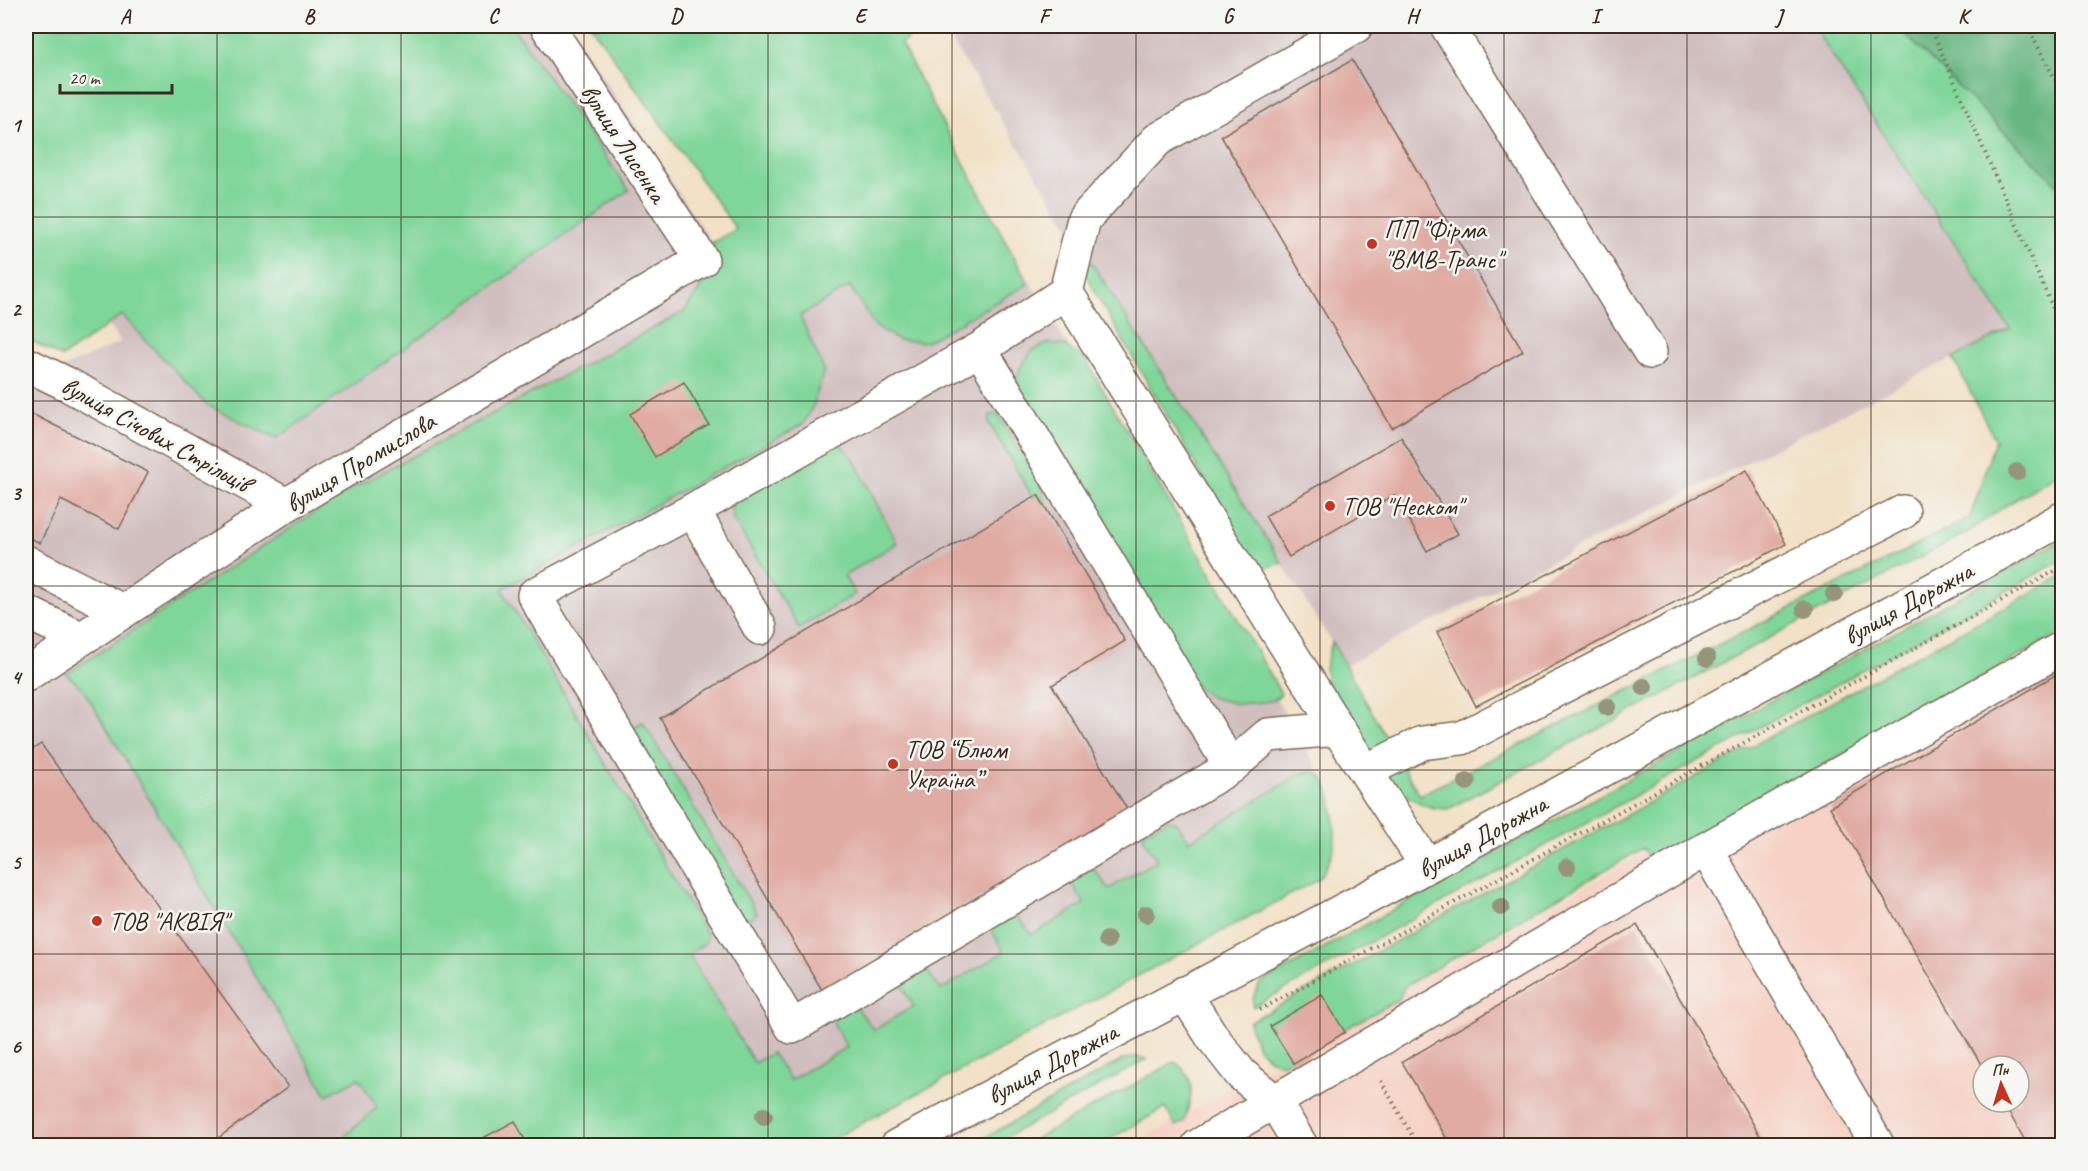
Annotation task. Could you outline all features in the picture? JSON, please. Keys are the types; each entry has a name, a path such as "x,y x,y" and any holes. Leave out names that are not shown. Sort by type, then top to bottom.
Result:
{"street":[{"name":"вулиця Лисенка","path":"547,26 702,260"},
{"path":"1338,729 1268,735 1232,767 792,1027 534,595 693,510 980,349 1066,292 1084,219 1157,140 1356,26"},
{"path":"1447,26 1650,352"},
{"name":"вулиця Промислова","path":"26,675 286,505 702,260"},
{"path":"1066,292 1426,866"},
{"path":"980,349 1232,767"},
{"name":"вулиця Січових Стрільців","path":"26,364 65,383 286,505"},
{"path":"693,510 760,627"},
{"path":"1366,771 1422,743 1462,738 1903,512"},
{"name":"вулиця Дорожна","path":"897,1146 1426,866 2062,519"},
{"path":"26,562 122,611"},
{"path":"26,612 80,638"},
{"path":"1198,1146 1706,849 2062,648"},
{"path":"1706,849 1878,1146"},
{"path":"1184,993 1213,1038 1241,1074 1275,1102 1301,1146"}],"path":[{"path":"1930,26 2062,329"},
{"path":"2027,26 2062,92"},
{"path":"1260,1010 2062,567"},
{"path":"1376,1073 1418,1146"}],"shaded area":[{"path":"485,26 569,26 712,243 921,115 1009,246 1323,778 1314,772 1304,772 748,1106 396,511 327,1095 359,1078 378,1108 335,1145 26,1145 26,378 32,382 121,342 94,305"},
{"path":"942,26 1813,26 2010,329 1346,665"},
{"path":"2062,613 2062,1145 1131,1146 1347,1023"}],"green space":[{"path":"26,26 512,26 629,190 276,439 207,405 122,315 62,357 26,338"},
{"path":"591,26 925,26 901,44 1028,284 926,342 898,340 875,326 850,286 800,316 824,370 813,406 803,424 502,589 707,935 706,942 689,955 754,1063 772,1053 790,1080 847,1047 833,1019 852,1006 858,1009 874,1030 914,1006 901,985 901,978 920,966 926,969 941,990 1004,952 992,931 992,924 1012,912 1032,935 1084,904 1071,881 1093,867 1109,889 1157,860 1144,840 1144,832 1169,819 1177,823 1189,841 1304,772 1314,773 1322,777 1329,790 1334,821 1334,846 1328,864 1318,880 821,1145 335,1145 377,1107 359,1078 327,1095 83,689 66,674 349,490 684,312 716,265 712,243 736,229"},
{"path":"1813,26 1897,26 2062,189 2062,471 1968,532 1448,809 1430,807 1413,800 1386,776 1402,765 1420,795 1970,518 1995,440 1953,358 2010,329"},
{"path":"1897,26 2062,26 2062,189"},
{"path":"1083,249 1282,563 1257,570 1097,296 1084,270"},
{"path":"1049,343 1064,345 1085,359 1273,679 1281,694 1274,700 1237,704 1210,697 1179,671 1131,571 1081,484 1045,447 1016,385 1020,368 1032,351"},
{"path":"998,414 1044,492 1045,507 1038,495 1033,498 989,423 990,415"},
{"path":"838,442 852,456 897,543 844,576 855,594 799,628 733,519 731,508 739,491"},
{"path":"2062,540 2062,560 1253,1007 1253,998 1260,983"},
{"path":"2062,576 2062,632 1652,861 1643,848 1405,986 1399,999 1283,1064 1268,1058 1259,1049 1249,1022"},
{"path":"1332,642 1390,744 1367,755 1329,694 1325,668"},
{"path":"643,722 757,913 743,924 625,731"},
{"path":"1137,1057 1147,1059 992,1145 972,1145 1124,1059"},
{"path":"1174,1062 1187,1074 1190,1082 1191,1097 1184,1122 1176,1126 1165,1108 1099,1145 1024,1145"}],"building":[{"name":"ПП \"Фірма \"ВМВ-Транс\"","path":"1352,60 1523,351 1392,428 1221,136"},
{"path":"684,382 709,425 655,457 630,414"},
{"path":"26,411 148,472 119,529 61,500 40,543 26,536"},
{"name":"ТОВ \"Неском\"","path":"1401,437 1458,534 1427,551 1394,495 1289,557 1265,516"},
{"path":"1747,470 1786,544 1476,706 1437,632"},
{"name":"ТОВ “Блюм Україна”","path":"1038,495 1125,641 1052,685 1127,809 822,990 660,718"},
{"path":"2062,671 2062,1146 2028,1146 2010,1114 2031,1114 2031,1054 1975,1054 1830,807"},
{"name":"ТОВ \"АКВІЯ\"","path":"41,744 288,1087 207,1146 26,1146 26,754"},
{"path":"1637,925 1766,1146 1451,1146 1402,1062"},
{"path":"1322,995 1345,1032 1294,1064 1270,1026"},
{"path":"515,1121 528,1146 468,1146"}],"place":[{"name":"ПП \"Фірма \"ВМВ-Транс\"","path":"1372,244"},
{"name":"ТОВ \"Неском\"","path":"1330,506"},
{"name":"ТОВ “Блюм Україна”","path":"893,764"},
{"name":"ТОВ \"АКВІЯ\"","path":"97,921"}]}
